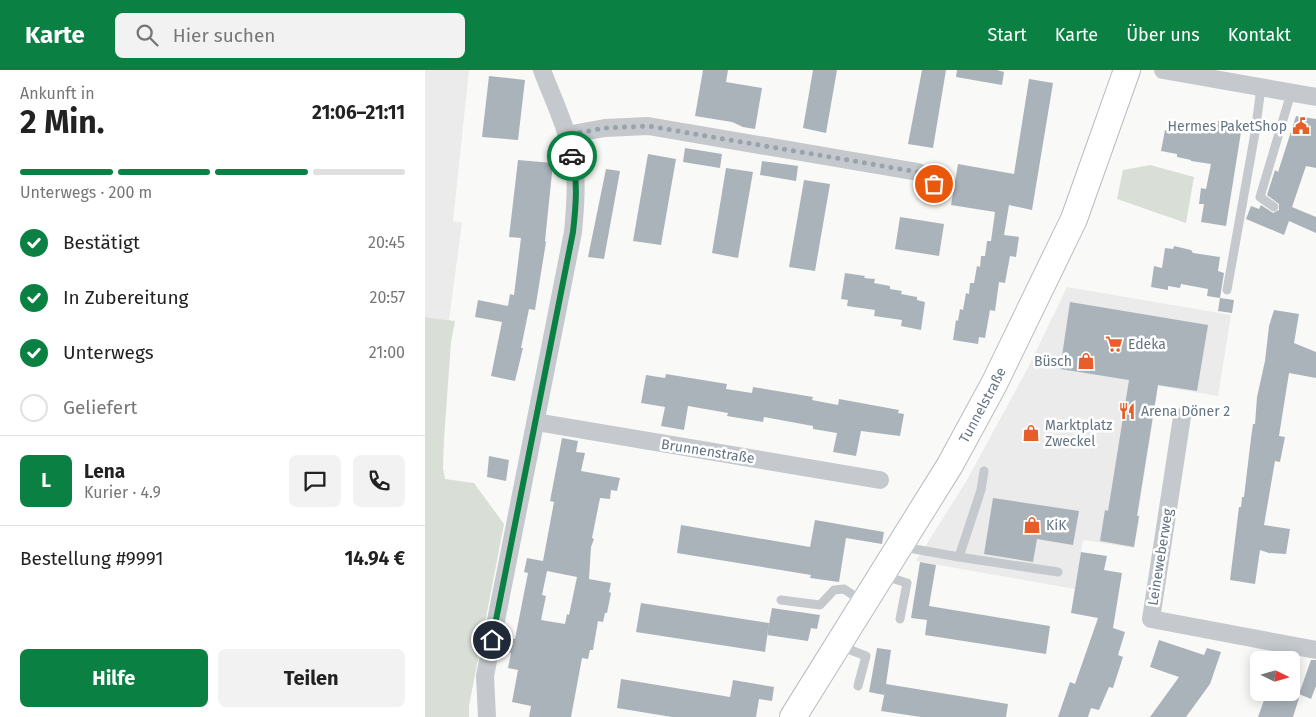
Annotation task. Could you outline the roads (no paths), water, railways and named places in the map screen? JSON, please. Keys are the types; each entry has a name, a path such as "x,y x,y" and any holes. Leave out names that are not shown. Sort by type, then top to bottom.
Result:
{"street":[{"path":"487,717 485,676 573,232 577,202 575,169 566,135 542,70"},
{"name":"Tunnelstraße","path":"793,717 950,465 994,384 1074,219 1127,70"},
{"path":"1163,70 1316,97"},
{"path":"566,135 605,128 648,126 918,172 934,184"},
{"name":"Leineweberweg","path":"1182,417 1151,619 1316,650"},
{"name":"Brunnenstraße","path":"536,422 880,480"}],"lane":[{"path":"1227,290 1255,133 1261,88"},
{"path":"1275,207 1260,197 1291,93"},
{"path":"959,557 981,490 984,471"},
{"path":"900,547 1058,572"},
{"path":"882,575 907,583 900,620"},
{"path":"781,600 820,605 834,590 844,589 864,602"},
{"path":"838,645 866,656 858,686"}],"place":[{"name":"Hermes PaketShop","path":"1301,126"},
{"name":"Edeka","path":"1114,344"},
{"name":"Büsch","path":"1086,361"},
{"name":"Arena Döner 2","path":"1127,411"},
{"name":"Marktplatz Zweckel","path":"1031,433"},
{"name":"KiK","path":"1032,525"}]}
